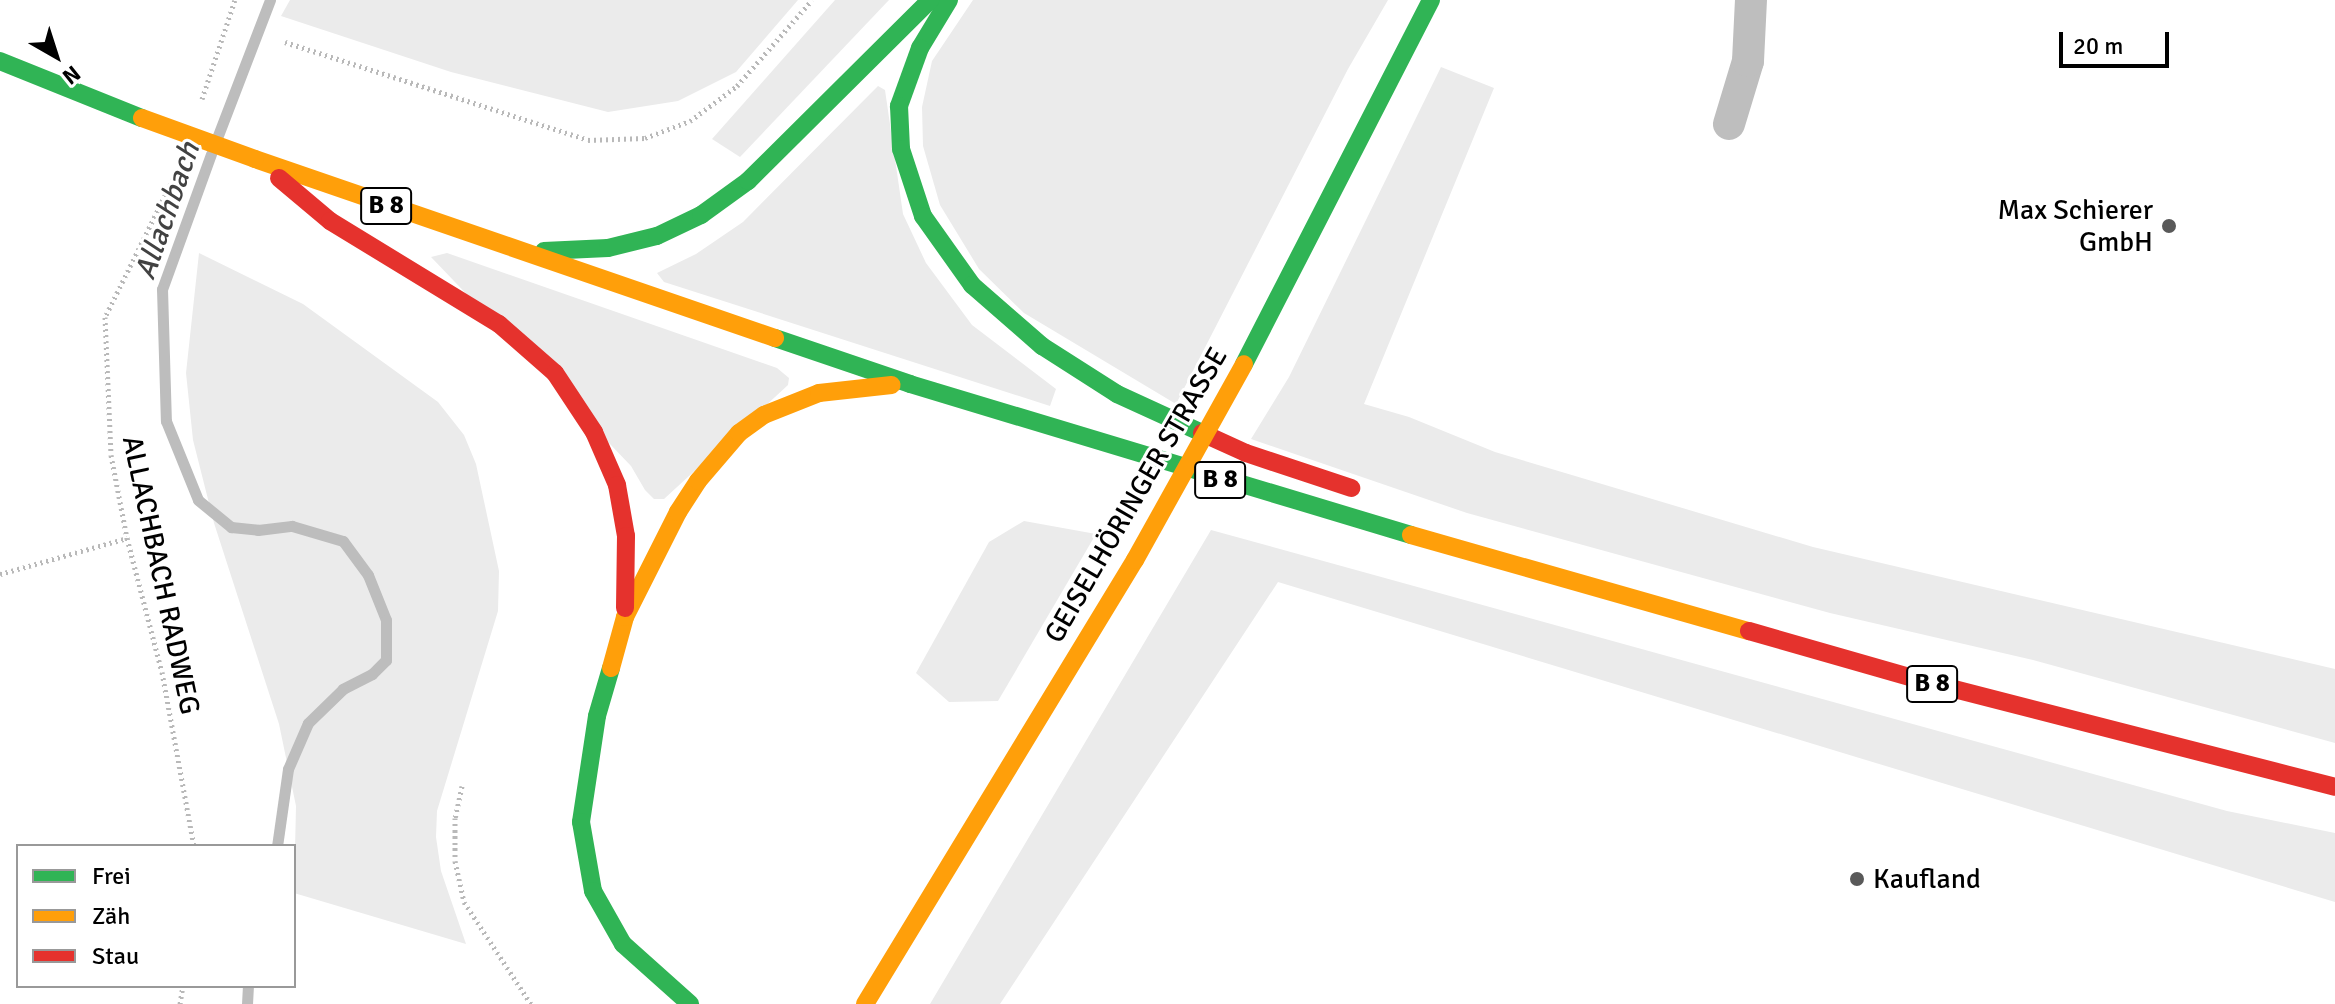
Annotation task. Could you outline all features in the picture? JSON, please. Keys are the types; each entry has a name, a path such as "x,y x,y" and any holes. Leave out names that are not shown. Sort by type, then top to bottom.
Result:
{"main road":[{"path":"517,252 608,248 657,236 701,215 748,181 930,0"},
{"path":"949,0 920,48 899,106 901,149 923,216 972,285 1042,346 1117,394 1246,453 1372,495"},
{"name":"GEISELHÖRINGER STRASSE","path":"865,1004 902,938 1135,560 1244,364 1431,0"},
{"name":"B 8","path":"0,61 142,118 517,252 910,384 1243,487 1923,681 2335,787"},
{"path":"255,159 330,221 499,324 555,373 594,432 617,485 626,536 625,617"},
{"path":"690,1004 623,944 607,921 593,891 586,860 581,822 586,781 597,716 625,617 678,512 698,481 739,433 764,415 819,393 841,388 910,384"},
{"path":"1426,518 1533,568"}],"street":[{"path":"1729,124 1748,61 1751,0"}],"path":[{"path":"198,113 234,2 226,0"},
{"path":"285,42 588,140 645,138 690,121 737,86 812,0"},
{"name":"ALLACHBACH RADWEG","path":"178,168 105,317 111,455 127,538 162,672 194,844"},
{"path":"0,574 127,538"},
{"path":"462,786 455,818 455,861 464,902 531,1004"}],"shaded area":[{"path":"290,0 798,0 736,72 678,101 608,112 451,72 281,16"},
{"path":"835,0 889,0 740,157 712,139"},
{"path":"973,0 1388,0 1348,69 1176,404 1024,313 979,269 940,205 923,146 922,107 932,61"},
{"path":"1441,67 1494,88 1364,404 1409,417 1495,452 1813,547 2335,669 2335,743 2033,660 1830,613 1467,513 1251,439 1289,377"},
{"path":"878,86 885,90 903,214 926,263 972,325 1056,389 1050,406 664,282 657,273 696,254 743,222"},
{"path":"199,253 303,304 438,402 464,435 476,464 499,571 498,611 437,811 436,837 441,871 466,944 296,894 296,806 279,724 214,523 193,440 186,373"},
{"path":"447,253 777,368 789,378 788,385 664,499 654,499 631,466 431,257"},
{"path":"1024,521 1096,534 998,701 949,702 916,673 989,542"},
{"path":"1211,530 2227,811 2335,833 2335,902 1278,582 1000,1004 930,1004"}],"waterway":[{"name":"Allachbach","path":"217,138 270,0"},
{"name":"Allachbach","path":"211,154 162,289 166,421 198,500 231,527 258,530 292,526 343,541 368,575 386,620 386,660 372,674 343,689 308,723 288,769 277,844"},
{"name":"Allachbach","path":"247,1004 248,988"}],"traffic: fast":[{"path":"544,251 608,248 657,236 701,215 748,181 930,0"},
{"path":"949,0 920,48 899,106 901,149 923,216 972,285 1042,346 1117,394 1202,433"},
{"path":"1244,364 1431,0"},
{"path":"0,61 142,118"},
{"path":"775,338 910,384 1411,535"},
{"path":"611,668 597,716 581,822 593,891 623,944 690,1004"}],"traffic: slow":[{"path":"142,118 255,159"},
{"path":"255,159 775,338"},
{"path":"1135,560 1244,364"},
{"path":"611,668 625,617 678,512 698,481 739,433 764,415 819,393 892,385"},
{"path":"1411,535 1749,631"},
{"path":"865,1004 1135,560"}],"traffic: jam":[{"path":"279,178 330,221 499,324 555,373 594,432 617,485 626,536 625,608"},
{"path":"1202,433 1246,453 1351,488"},
{"path":"1749,631 1923,681 2335,787"}],"place":[{"name":"Max Schierer GmbH","path":"2169,226"},
{"name":"Kaufland","path":"1857,879"}]}
